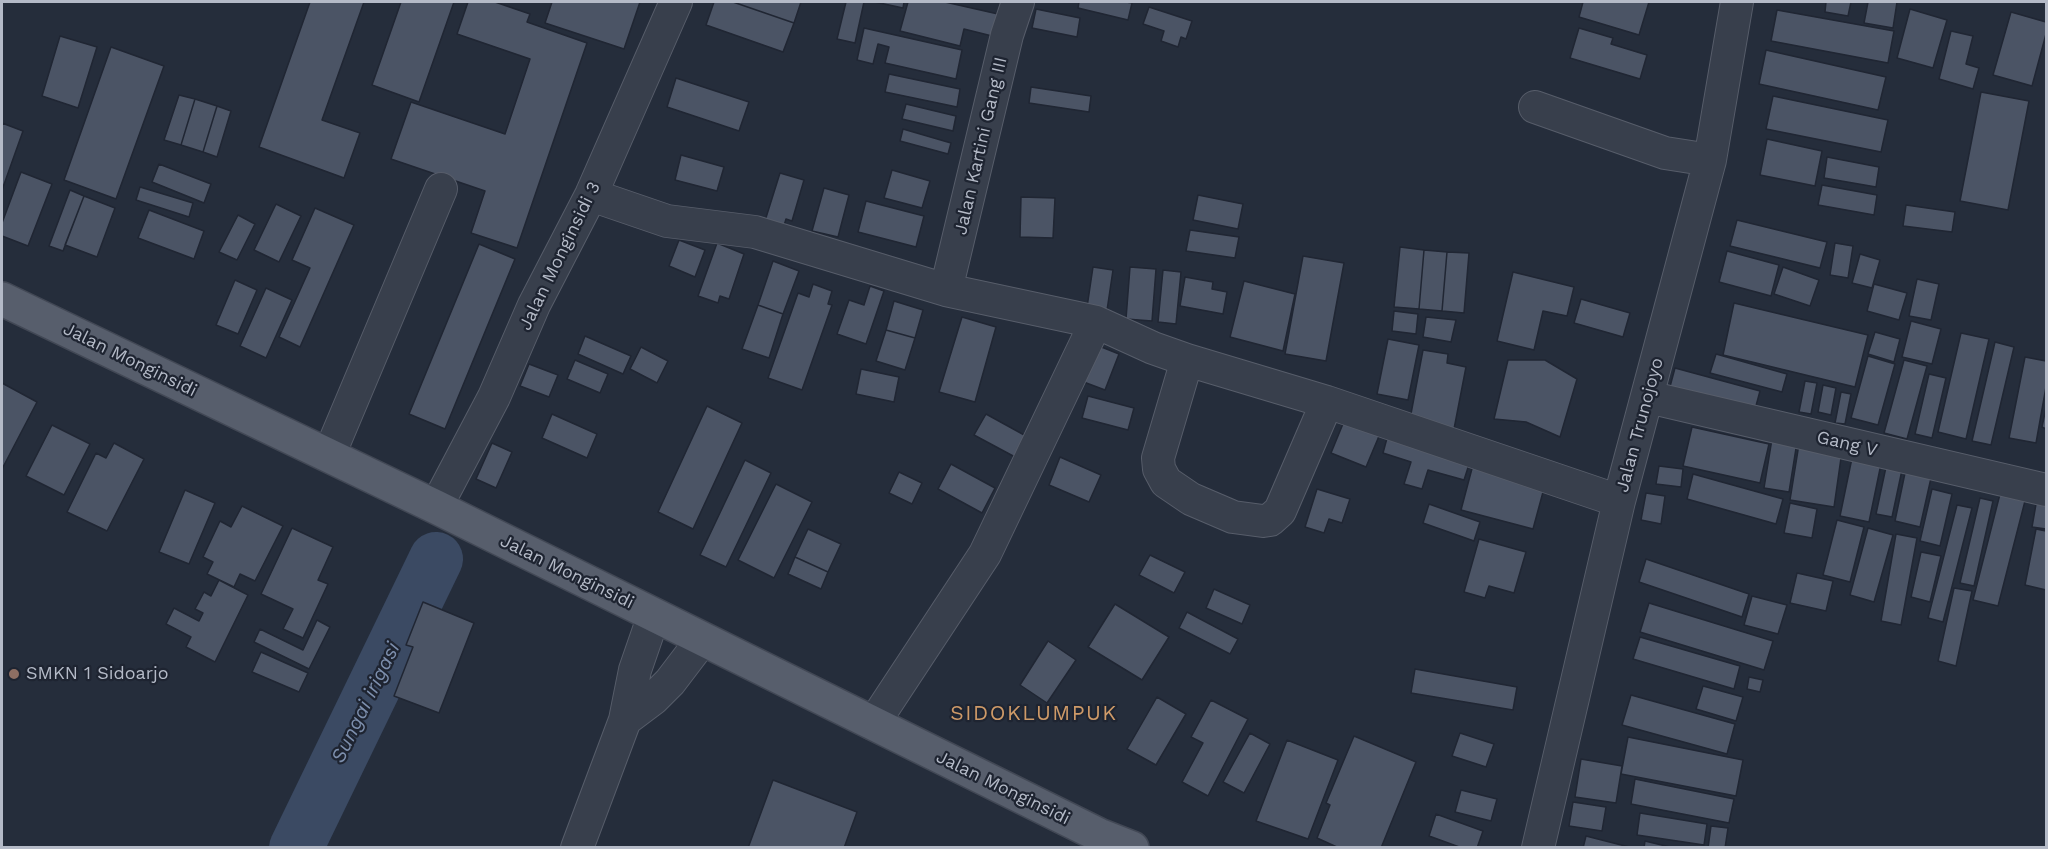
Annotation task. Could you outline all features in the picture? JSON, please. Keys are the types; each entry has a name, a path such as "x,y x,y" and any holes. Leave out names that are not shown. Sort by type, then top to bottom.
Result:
{"main road":[{"name":"Jalan Monginsidi","path":"2,298 436,507 1099,836 1132,848"}],"street":[{"name":"Jalan Monginsidi 3","path":"436,507 494,397 534,305 591,195 676,2"},
{"name":"Jalan Kartini Gang III","path":"946,290 1005,46 1018,2"},
{"name":"Jalan Trunojoyo","path":"1538,848 1619,501 1710,160 1737,2"},
{"path":"1535,107 1665,153 1710,160"},
{"path":"328,455 441,189"},
{"path":"591,195 667,221 755,232 946,290 1096,322 1153,348 1187,360 1327,402 1619,501"},
{"path":"873,724 985,554 1096,322"},
{"path":"1187,360 1158,458 1159,469 1166,482 1191,499 1233,517 1263,521 1270,520 1280,511 1327,402"},
{"name":"Gang V","path":"1648,398 2046,490"},
{"path":"578,848 625,720 632,679 654,615"},
{"path":"625,720 653,699 670,682 702,640"}],"building":[{"path":"310,2 364,2 322,120 360,133 344,178 259,147"},
{"path":"401,2 454,2 419,102 372,85"},
{"path":"468,2 495,2 530,14 527,22 587,43 517,248 471,233 485,191 391,159 411,102 505,134 530,59 457,34"},
{"path":"552,2 640,2 624,49 545,23"},
{"path":"714,2 733,2 794,23 783,52 706,25"},
{"path":"733,2 801,2 794,23"},
{"path":"846,2 864,2 855,43 837,39"},
{"path":"875,2 904,2 903,8"},
{"path":"908,2 945,2 998,14 992,36 964,29 960,46 900,31"},
{"path":"1079,2 1132,3 1128,20 1078,8"},
{"path":"1583,2 1649,2 1639,35 1579,17"},
{"path":"1826,2 1851,2 1848,16 1825,12"},
{"path":"1868,2 1897,2 1893,28 1864,23"},
{"path":"1149,7 1192,21 1186,39 1181,37 1178,47 1161,41 1164,31 1143,24"},
{"path":"1036,9 1080,18 1077,37 1032,28"},
{"path":"1910,9 1947,20 1933,68 1897,58"},
{"path":"1777,10 1894,31 1888,63 1771,41"},
{"path":"2011,12 2046,22 2046,34 2032,86 1993,75"},
{"path":"864,28 962,50 956,79 885,63 889,47 878,44 873,64 857,60"},
{"path":"1579,28 1613,38 1611,44 1647,55 1640,79 1570,58"},
{"path":"1951,31 1973,36 1966,64 1979,68 1973,89 1939,79"},
{"path":"60,36 97,47 78,108 42,96"},
{"path":"111,47 164,66 116,199 64,180"},
{"path":"1766,50 1886,77 1878,110 1759,84"},
{"path":"889,74 960,89 957,107 885,92"},
{"path":"676,78 749,102 739,131 667,107"},
{"path":"1031,87 1091,96 1089,112 1029,103"},
{"path":"1981,92 2029,101 2008,210 1960,201"},
{"path":"179,95 195,99 181,145 164,140"},
{"path":"1773,96 1888,120 1881,152 1766,129"},
{"path":"195,99 217,106 203,152 181,145"},
{"path":"906,104 956,116 953,131 902,119"},
{"path":"217,106 231,111 217,157 203,152"},
{"path":"2,123 23,131 2,190"},
{"path":"903,129 951,143 948,154 900,141"},
{"path":"1767,139 1822,151 1815,186 1760,175"},
{"path":"681,155 724,167 717,191 675,180"},
{"path":"1827,157 1879,167 1876,187 1824,178"},
{"path":"159,164 211,184 204,203 152,182"},
{"path":"892,170 930,181 922,208 884,198"},
{"path":"21,172 52,184 28,246 2,236 2,223"},
{"path":"780,173 804,180 792,221 786,219 783,229 764,224"},
{"path":"1822,185 1877,195 1874,215 1818,205"},
{"path":"140,187 193,203 189,217 136,200"},
{"path":"824,188 849,195 838,237 812,231"},
{"path":"70,190 84,196 63,251 49,246"},
{"path":"1198,195 1243,204 1238,229 1193,220"},
{"path":"84,196 115,208 97,257 65,245"},
{"path":"1021,197 1055,198 1053,238 1020,237"},
{"path":"866,201 924,216 916,247 858,232"},
{"path":"276,204 301,216 279,262 254,250"},
{"path":"1906,205 1955,212 1952,232 1903,226"},
{"path":"315,208 354,225 300,347 279,337 310,268 292,260"},
{"path":"149,210 204,231 194,259 138,238"},
{"path":"238,215 255,224 237,260 219,252"},
{"path":"1737,220 1827,242 1820,268 1730,246"},
{"path":"1190,230 1239,237 1235,258 1186,251"},
{"path":"679,240 705,250 695,277 669,266"},
{"path":"717,243 744,254 729,299 720,296 718,303 698,296"},
{"path":"1835,243 1853,246 1848,278 1830,275"},
{"path":"479,244 515,259 445,429 409,414"},
{"path":"1400,247 1424,250 1419,309 1394,307"},
{"path":"1424,250 1447,252 1442,311 1419,309"},
{"path":"1727,251 1779,265 1771,296 1719,282"},
{"path":"1447,252 1469,253 1464,313 1442,311"},
{"path":"1860,254 1880,260 1872,288 1852,283"},
{"path":"1303,256 1344,263 1326,361 1285,354"},
{"path":"773,261 799,271 783,314 758,305"},
{"path":"1093,267 1113,270 1106,317 1086,314"},
{"path":"1130,267 1156,269 1152,321 1126,319"},
{"path":"1783,267 1819,280 1810,306 1774,294"},
{"path":"1163,270 1181,272 1176,324 1158,322"},
{"path":"1513,272 1574,287 1567,316 1543,311 1534,350 1497,341"},
{"path":"1185,277 1213,282 1212,289 1227,292 1223,314 1180,306"},
{"path":"1917,279 1939,284 1931,320 1909,316"},
{"path":"235,280 257,290 238,334 216,325"},
{"path":"1244,281 1295,294 1283,351 1230,337"},
{"path":"813,284 832,291 828,304 832,305 802,390 768,378 798,293 809,297"},
{"path":"1874,284 1907,293 1899,320 1867,311"},
{"path":"870,286 884,291 866,344 837,334 849,300 864,305"},
{"path":"266,288 292,300 266,358 240,346"},
{"path":"1581,299 1630,313 1623,337 1574,323"},
{"path":"894,301 923,310 915,338 886,330"},
{"path":"1734,303 1868,335 1855,387 1723,355"},
{"path":"758,305 783,314 769,358 742,349"},
{"path":"1394,311 1418,314 1416,334 1392,331"},
{"path":"962,317 996,327 975,402 939,392"},
{"path":"1426,317 1456,320 1451,342 1423,337"},
{"path":"1911,321 1941,329 1932,364 1902,357"},
{"path":"886,330 915,338 905,370 876,361"},
{"path":"1875,332 1900,339 1894,362 1868,354"},
{"path":"1961,333 1989,339 1966,439 1938,432"},
{"path":"585,336 631,356 623,374 578,354"},
{"path":"1388,339 1419,345 1408,400 1377,394"},
{"path":"1995,342 2014,347 1991,445 1972,441"},
{"path":"1094,344 1119,354 1105,390 1081,381"},
{"path":"641,347 668,361 657,383 630,369"},
{"path":"1423,350 1448,354 1447,363 1466,367 1454,429 1410,419"},
{"path":"1716,354 1787,374 1782,392 1710,373"},
{"path":"1868,356 1895,364 1878,425 1851,418"},
{"path":"2025,357 2046,361 2046,387 2036,443 2009,438"},
{"path":"575,360 608,374 600,393 567,379"},
{"path":"1508,360 1545,360 1577,379 1560,437 1526,422 1494,419"},
{"path":"1904,360 1927,366 1907,439 1884,433"},
{"path":"529,364 558,375 549,397 520,386"},
{"path":"1675,368 1760,391 1753,417 1668,394"},
{"path":"861,369 899,377 894,402 856,394"},
{"path":"1929,374 1946,378 1932,438 1915,434"},
{"path":"1805,381 1817,383 1811,414 1799,412"},
{"path":"2,383 37,402 2,469"},
{"path":"1823,385 1836,388 1831,415 1818,412"},
{"path":"1841,392 1851,394 1845,424 1835,423"},
{"path":"1088,396 1134,408 1128,430 1082,418"},
{"path":"707,406 742,423 693,529 658,512"},
{"path":"2046,408 2046,429 2042,427"},
{"path":"552,414 597,434 587,458 542,438"},
{"path":"986,414 1026,436 1015,457 974,435"},
{"path":"1347,414 1382,429 1366,467 1331,453"},
{"path":"52,425 90,444 64,495 26,476"},
{"path":"1390,427 1473,452 1464,480 1428,470 1422,489 1404,484 1411,462 1383,453"},
{"path":"1692,427 1769,444 1760,483 1683,466"},
{"path":"1772,439 1797,442 1789,492 1764,488"},
{"path":"114,443 144,459 107,531 67,512 96,453 106,458"},
{"path":"492,443 512,452 496,488 476,479"},
{"path":"1799,444 1842,451 1834,507 1790,500"},
{"path":"1060,457 1101,475 1089,502 1049,485"},
{"path":"1852,458 1881,464 1869,522 1840,516"},
{"path":"745,460 771,473 726,567 700,555"},
{"path":"1474,461 1546,481 1533,529 1461,510"},
{"path":"951,464 995,488 982,513 938,489"},
{"path":"1659,466 1683,469 1681,487 1656,484"},
{"path":"1886,467 1902,470 1892,517 1876,514"},
{"path":"899,472 922,483 912,504 889,493"},
{"path":"1905,473 1931,478 1920,527 1895,521"},
{"path":"1693,474 1783,499 1776,524 1687,499"},
{"path":"776,484 812,502 774,578 738,560"},
{"path":"1317,489 1350,499 1342,523 1329,519 1324,533 1305,527"},
{"path":"1932,489 1952,494 1940,546 1920,541"},
{"path":"185,490 215,503 189,564 159,552"},
{"path":"1646,493 1665,496 1661,524 1641,520"},
{"path":"2000,494 2025,501 1998,606 1973,600"},
{"path":"1980,498 1993,501 1974,586 1960,583"},
{"path":"1790,503 1817,509 1812,538 1784,533"},
{"path":"1429,504 1480,522 1474,541 1423,523"},
{"path":"2036,504 2046,505 2046,529 2032,527"},
{"path":"1957,505 1972,508 1943,622 1928,618"},
{"path":"242,506 283,526 255,581 240,574 234,587 207,574 213,562 203,557 220,521 231,527"},
{"path":"1837,520 1864,527 1850,582 1823,575"},
{"path":"292,528 333,547 318,580 328,584 303,638 283,629 293,609 261,594"},
{"path":"1868,528 1893,535 1874,602 1850,595"},
{"path":"808,529 841,544 828,572 795,557"},
{"path":"2036,529 2046,531 2046,590 2025,585"},
{"path":"1896,534 1917,538 1901,625 1881,621"},
{"path":"1479,539 1526,552 1514,593 1489,586 1485,598 1464,592"},
{"path":"1921,552 1941,556 1930,602 1911,597"},
{"path":"1150,555 1185,572 1174,593 1139,575"},
{"path":"795,557 828,572 821,589 788,574"},
{"path":"1646,559 1749,594 1742,617 1639,582"},
{"path":"1797,573 1833,581 1826,611 1790,603"},
{"path":"219,580 248,595 215,662 186,647 191,637 166,624 174,608 199,621 203,613 195,609 204,592 211,596"},
{"path":"1954,588 1972,591 1956,666 1938,661"},
{"path":"1214,589 1250,605 1242,624 1206,608"},
{"path":"1752,596 1787,605 1778,634 1744,625"},
{"path":"423,602 474,623 439,713 394,696 413,647 406,645"},
{"path":"1649,603 1773,641 1764,670 1640,632"},
{"path":"1115,604 1169,637 1142,680 1088,647"},
{"path":"1187,612 1238,639 1230,654 1179,628"},
{"path":"317,620 330,627 309,669 254,642 260,629 303,650"},
{"path":"1640,637 1740,666 1734,689 1633,659"},
{"path":"1048,641 1076,660 1047,703 1020,685"},
{"path":"261,652 308,673 299,692 252,672"},
{"path":"1415,669 1517,687 1513,710 1411,693"},
{"path":"1749,677 1763,680 1760,692 1747,689"},
{"path":"1703,686 1743,697 1736,721 1696,709"},
{"path":"1631,695 1735,724 1727,754 1622,725"},
{"path":"1157,697 1186,714 1156,765 1127,749"},
{"path":"1211,700 1248,719 1208,796 1182,782 1203,743 1191,737"},
{"path":"1250,733 1270,744 1244,793 1223,782"},
{"path":"1460,733 1494,744 1486,767 1452,756"},
{"path":"1354,736 1416,762 1381,848 1339,848 1317,838 1330,805 1326,803"},
{"path":"1628,737 1743,760 1736,796 1621,774"},
{"path":"1287,740 1338,760 1308,839 1256,821"},
{"path":"1581,759 1622,766 1616,803 1575,797"},
{"path":"1635,779 1734,799 1729,823 1631,804"},
{"path":"773,780 857,812 844,848 748,848"},
{"path":"1461,790 1497,799 1491,821 1455,812"},
{"path":"1573,802 1606,807 1602,831 1569,826"},
{"path":"1640,813 1707,824 1704,845 1637,835"},
{"path":"1436,814 1483,831 1477,848 1462,848 1429,836"},
{"path":"1711,826 1728,828 1725,848 1708,848"},
{"path":"1586,836 1633,848 1583,848"},
{"path":"1645,841 1674,848 1644,848"}],"waterway":[{"name":"Sungai irigasi","path":"296,848 436,559"}],"place":[{"name":"SMKN 1 Sidoarjo","path":"14,674"}],"district":[{"name":"SIDOKLUMPUK","path":"1034,714"}]}
